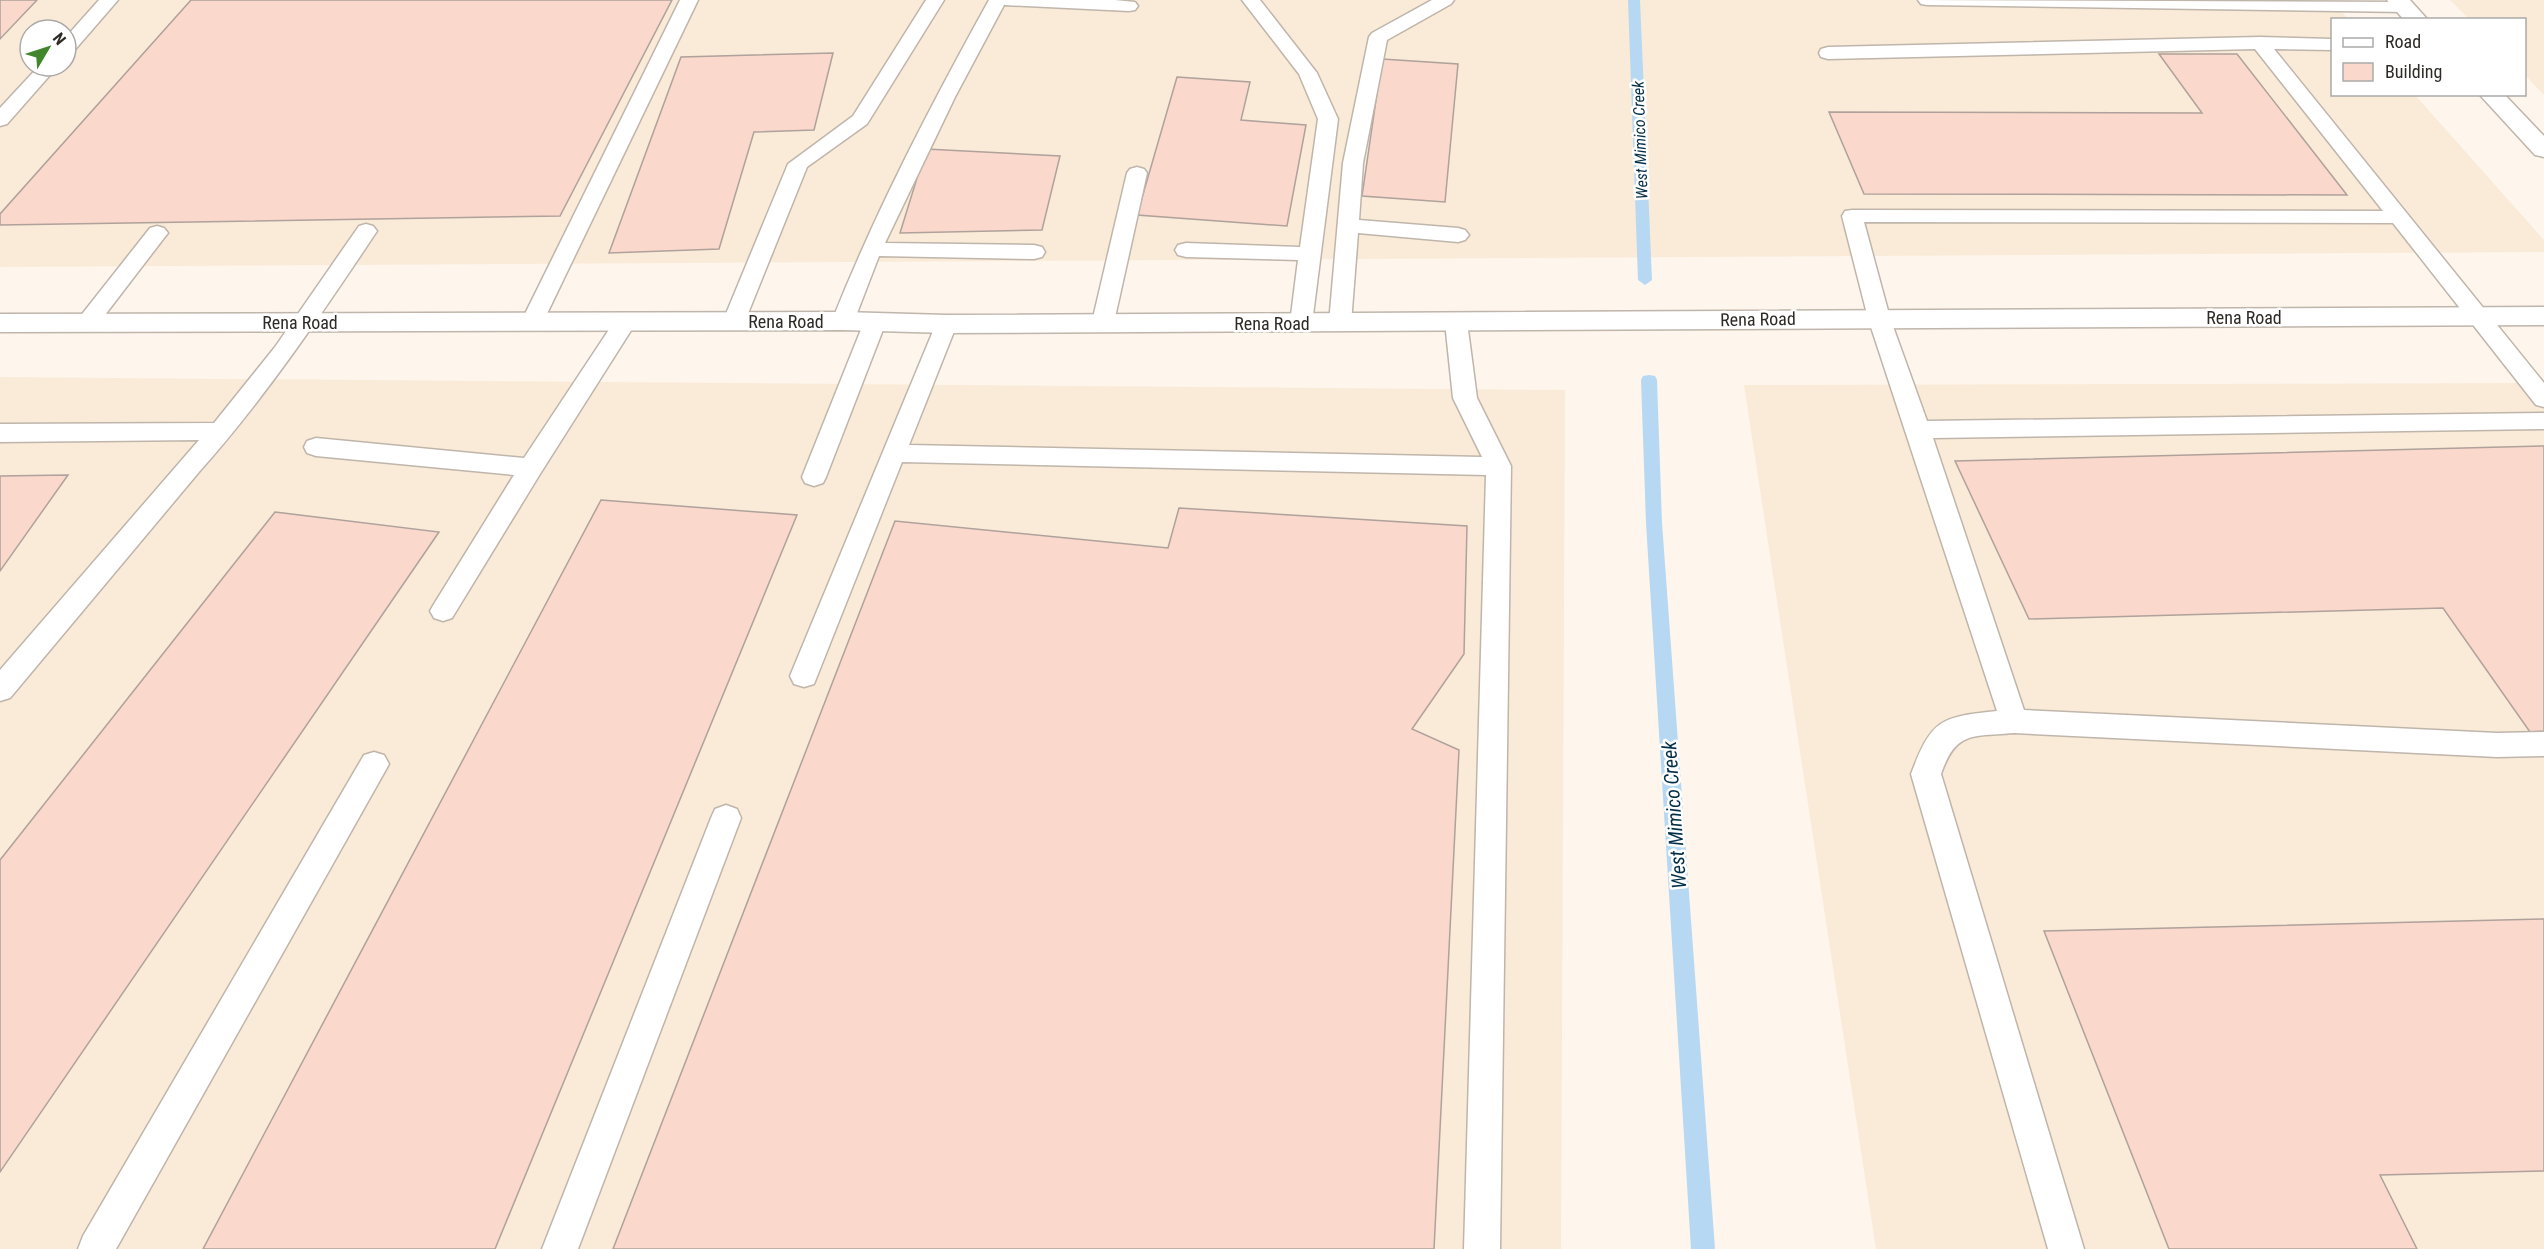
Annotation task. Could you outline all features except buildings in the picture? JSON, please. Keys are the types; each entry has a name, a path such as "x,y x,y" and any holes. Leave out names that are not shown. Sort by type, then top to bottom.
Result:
{"street":[{"path":"2492,96 2544,150"},
{"name":"Rena Road","path":"0,323 843,321 946,324 1340,323 1879,318 2544,316"}],"lane":[{"path":"78,35 110,0"},
{"path":"532,322 689,0"},
{"path":"734,321 798,164 860,120 935,0"},
{"path":"843,321 871,249 945,97 1000,0 1129,6"},
{"path":"1251,0 1308,74 1328,119 1301,323"},
{"path":"1340,323 1353,163 1378,37 1445,0"},
{"path":"1927,0 2407,9"},
{"path":"2260,43 2544,399"},
{"path":"1828,53 2260,43 2331,44"},
{"path":"0,120 38,78"},
{"path":"1103,322 1137,173"},
{"path":"2014,721 1879,318 1852,216 2398,217"},
{"path":"1348,226 1458,235"},
{"path":"0,690 190,466 223,431 307,322 366,231"},
{"path":"87,323 157,233"},
{"path":"871,249 1034,252"},
{"path":"1186,250 1310,254"},
{"path":"443,611 531,468 626,321"},
{"path":"814,477 876,322"},
{"path":"1456,322 1465,398 1499,466 1482,1249"},
{"path":"804,675 946,324"},
{"path":"1917,430 2544,421"},
{"path":"0,434 223,431"},
{"path":"316,447 531,468"},
{"path":"893,453 1499,466"},
{"path":"2066,1249 1926,774 1936,746 1957,727 2014,721 2497,745 2544,744"},
{"path":"96,1249 375,764"},
{"path":"560,1249 726,818"}],"shaded area":[{"path":"0,0 2331,0 2347,18 2331,18 2331,96 2416,96 2544,240 2544,252 0,267"},
{"path":"2450,0 2544,0 2544,95 2526,76 2526,18 2468,18"},
{"path":"0,377 1565,390 1561,1249 0,1249"},
{"path":"2544,383 2544,1249 1876,1249 1744,385"}],"waterway":[{"name":"West Mimico Creek","path":"1634,0 1645,280"},
{"name":"West Mimico Creek","path":"1649,380 1654,523 1703,1249"}]}
